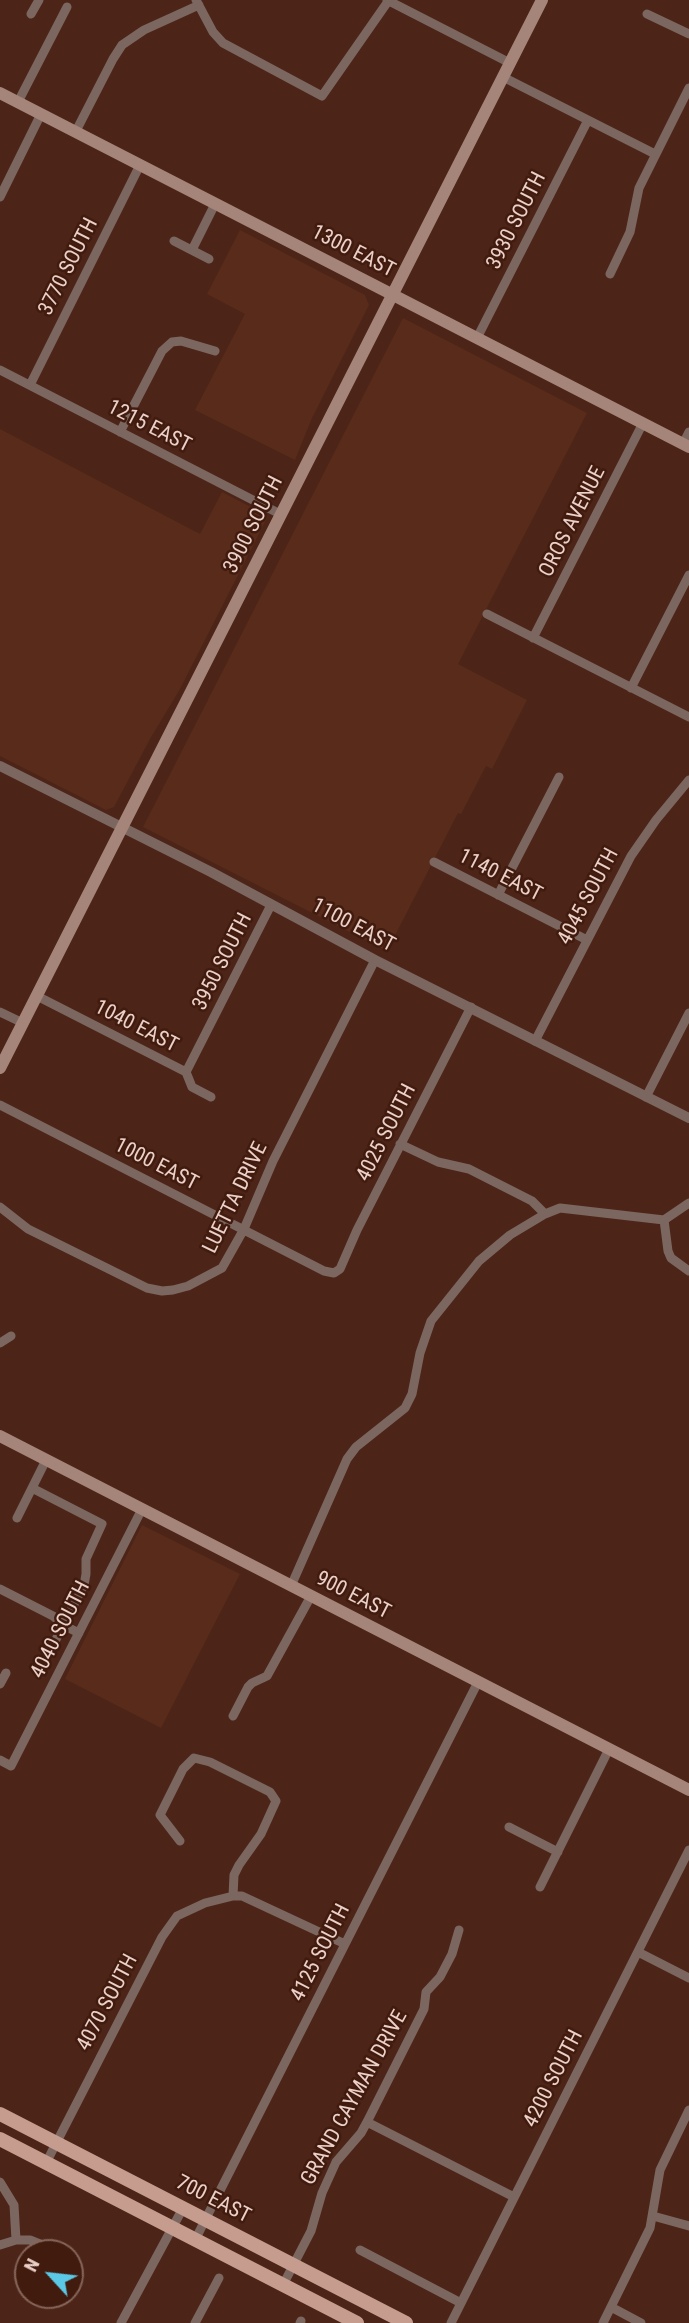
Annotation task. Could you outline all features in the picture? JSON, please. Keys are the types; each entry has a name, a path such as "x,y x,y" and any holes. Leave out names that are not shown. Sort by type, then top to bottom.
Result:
{"main road":[{"name":"3900 SOUTH","path":"0,1068 542,0"},
{"name":"1300 EAST","path":"0,93 643,423 687,441"},
{"name":"900 EAST","path":"0,1436 689,1790"},
{"name":"700 EAST","path":"0,2114 406,2323"},
{"name":"700 EAST","path":"0,2139 357,2323"}],"street":[{"path":"31,14 38,0"},
{"path":"76,131 122,45 197,2 213,32 223,43 322,96 388,0 510,63"},
{"path":"18,102 67,7"},
{"path":"647,14 689,34"},
{"path":"503,77 655,154"},
{"path":"610,274 630,232 639,188 689,88"},
{"path":"0,197 41,114"},
{"name":"3930 SOUTH","path":"477,338 588,120"},
{"name":"3770 SOUTH","path":"30,385 140,165"},
{"path":"191,250 215,204"},
{"path":"174,242 209,259"},
{"path":"120,432 162,351 172,342 181,341 215,351"},
{"name":"1215 EAST","path":"0,370 282,515"},
{"name":"OROS AVENUE","path":"533,638 643,423"},
{"path":"631,688 689,575"},
{"path":"487,614 689,717"},
{"name":"1100 EAST","path":"0,766 689,1118"},
{"path":"498,895 559,777"},
{"name":"4045 SOUTH","path":"535,1041 643,837 689,780"},
{"name":"1140 EAST","path":"434,862 587,940"},
{"name":"3950 SOUTH","path":"186,1072 271,905"},
{"name":"LUETTA DRIVE","path":"0,1207 28,1229 136,1283 162,1291 188,1286 222,1268 244,1229 273,1161 376,960"},
{"name":"1040 EAST","path":"37,996 186,1072 192,1087 211,1097"},
{"name":"4025 SOUTH","path":"334,1273 340,1269 471,1007"},
{"path":"0,1012 23,1023"},
{"path":"646,1097 689,1013"},
{"name":"1000 EAST","path":"0,1105 334,1273"},
{"path":"401,1144 438,1162 469,1169 532,1200 545,1214"},
{"path":"291,1586 350,1453 393,1420 409,1402 426,1332 438,1310 468,1272 489,1251 545,1214 561,1208 664,1220 689,1203"},
{"path":"664,1220 671,1258 689,1271"},
{"path":"0,1343 11,1336"},
{"path":"17,1518 46,1460"},
{"path":"32,1489 102,1524 86,1559 84,1585 50,1651"},
{"name":"4040 SOUTH","path":"0,1760 11,1766 142,1509"},
{"path":"0,1590 53,1616 79,1633"},
{"path":"233,1716 248,1687 267,1676 311,1596"},
{"path":"0,1684 6,1673"},
{"name":"4125 SOUTH","path":"195,2240 478,1682"},
{"path":"540,1887 610,1749"},
{"path":"180,1841 160,1815 183,1769 194,1758 209,1762 270,1792 276,1801 261,1834 234,1875 233,1896 252,1899 345,1944"},
{"path":"509,1827 558,1852"},
{"name":"4200 SOUTH","path":"450,2323 689,1850"},
{"name":"4070 SOUTH","path":"46,2163 169,1926 177,1916 189,1909 233,1896"},
{"name":"GRAND CAYMAN DRIVE","path":"283,2285 311,2231 321,2193 336,2162 367,2122 424,2009 426,1992 440,1977 452,1954 459,1930"},
{"path":"638,1952 689,1978"},
{"path":"603,2323 644,2241 653,2216 660,2169 689,2110"},
{"path":"367,2122 514,2197"},
{"path":"0,2182 14,2206 16,2239"},
{"path":"122,2322 183,2208"},
{"path":"653,2216 689,2226"},
{"path":"360,2250 461,2303"},
{"path":"195,2323 219,2278"},
{"path":"611,2307 641,2323"}],"shaded area":[{"path":"240,230 365,295 369,305 312,418 295,460 195,410 245,314 207,294"},
{"path":"403,318 587,413 458,664 527,700 492,769 486,766 461,814 458,813 387,951 143,827"},
{"path":"0,429 200,534 222,492 268,516 180,689 114,807 106,810 0,756"},
{"path":"142,1525 240,1574 161,1728 65,1679"}]}
